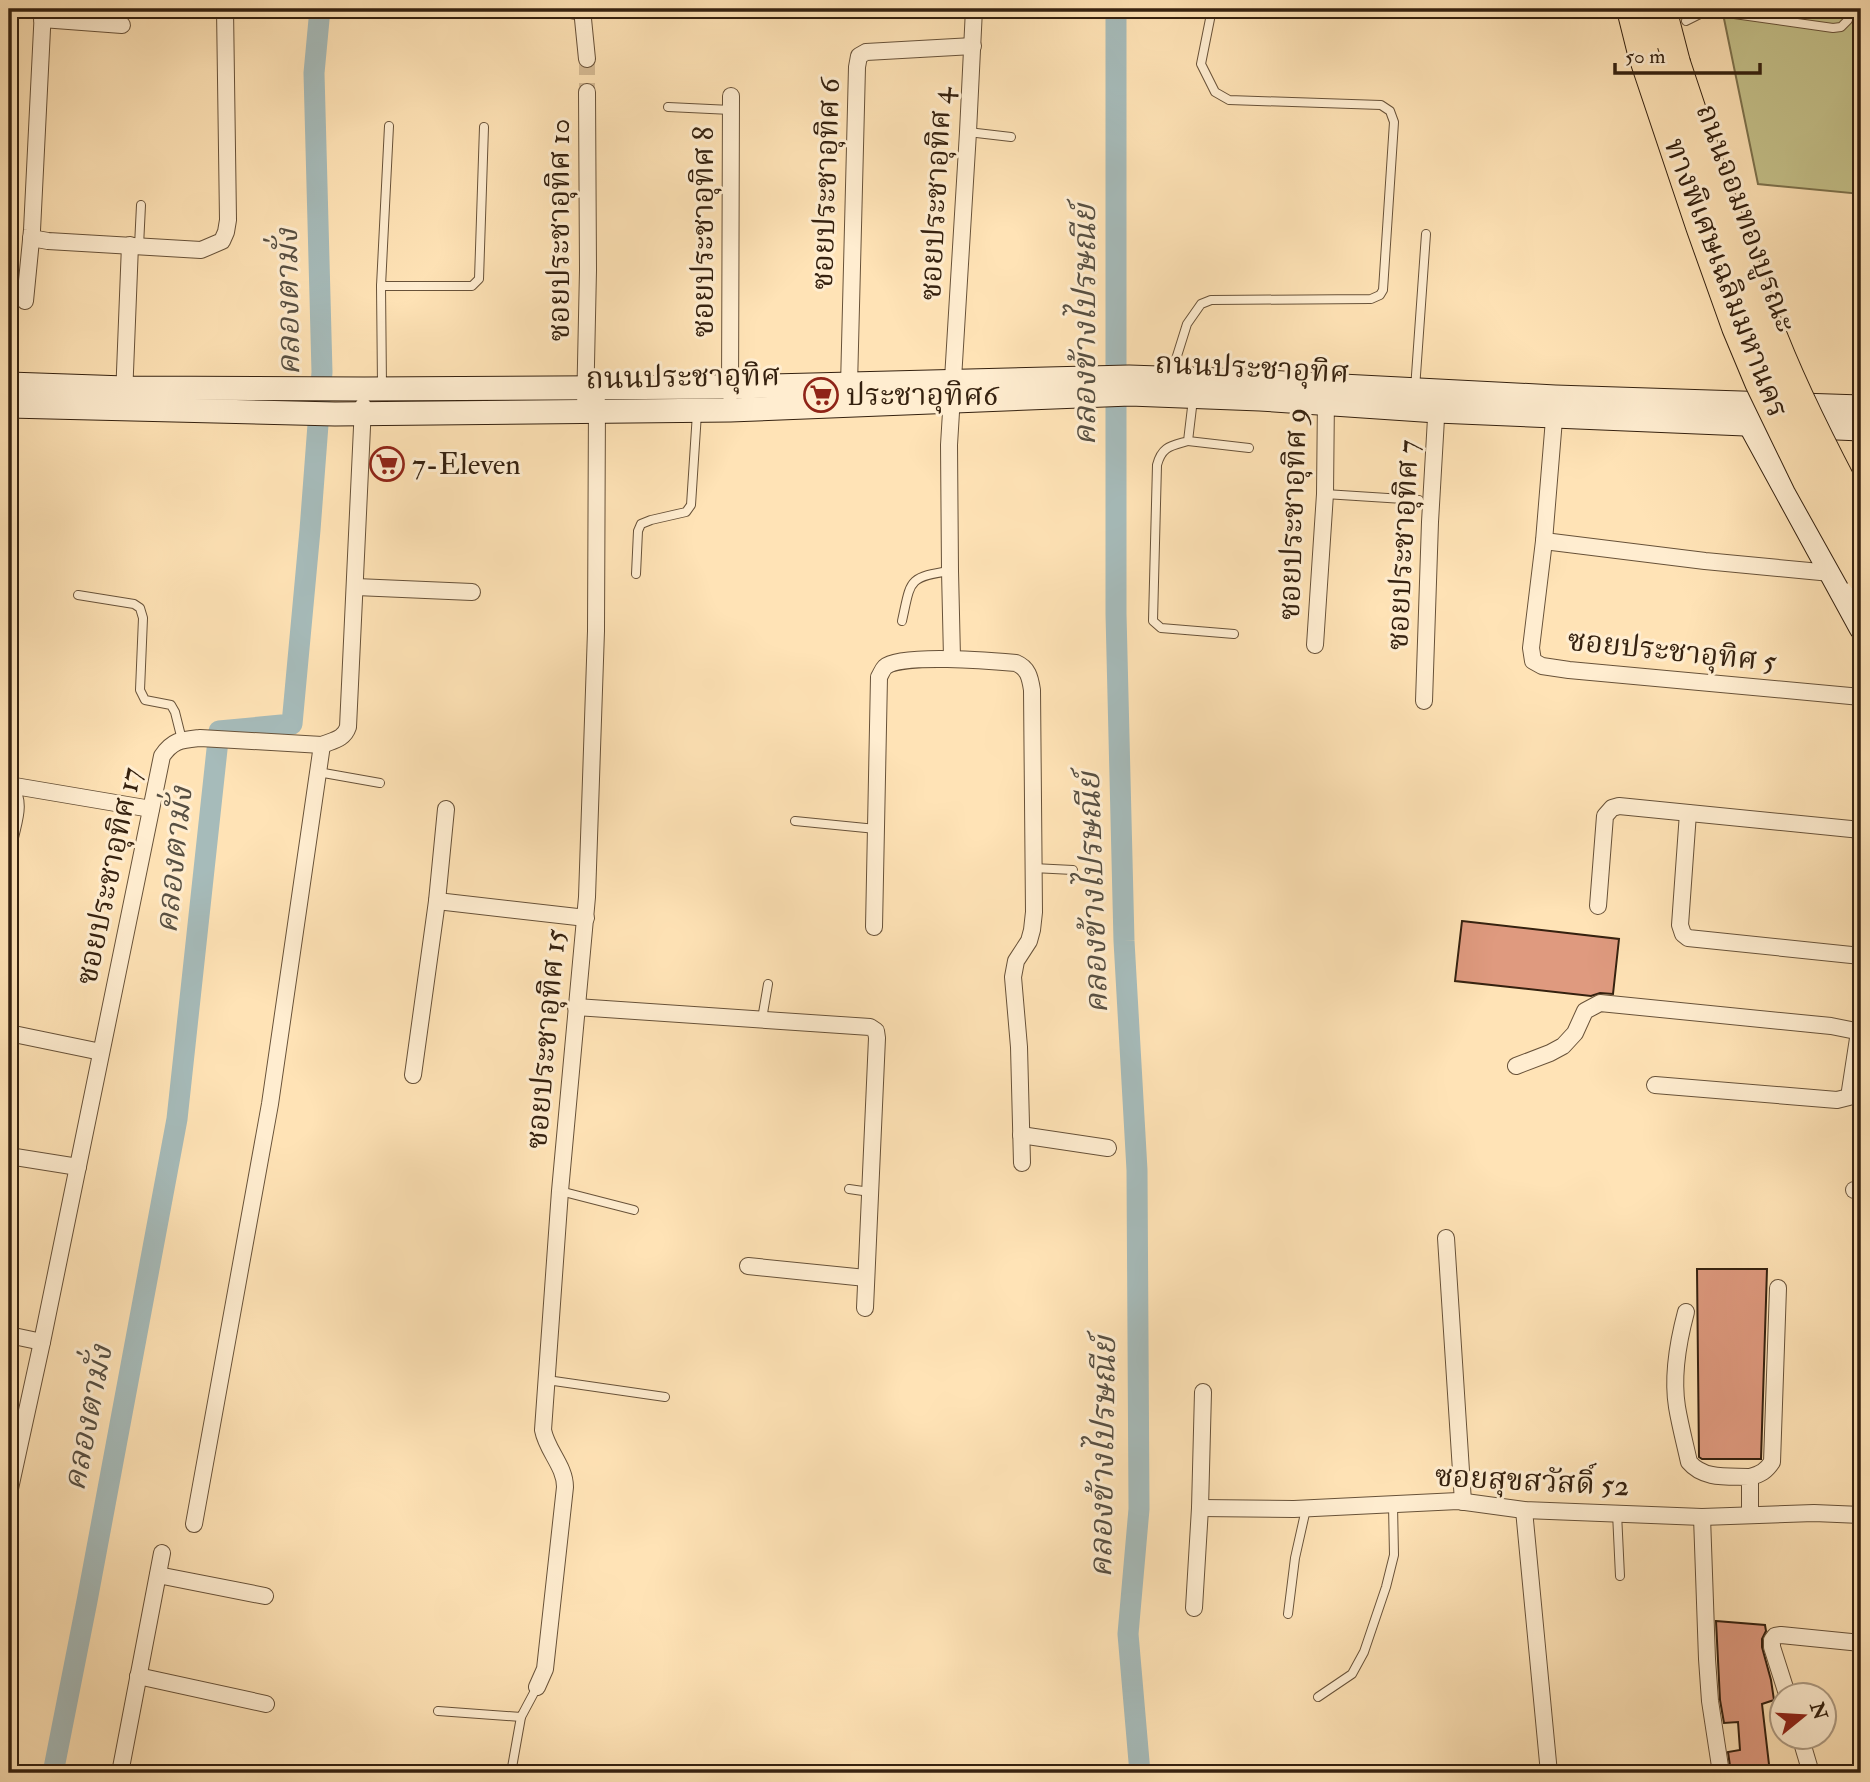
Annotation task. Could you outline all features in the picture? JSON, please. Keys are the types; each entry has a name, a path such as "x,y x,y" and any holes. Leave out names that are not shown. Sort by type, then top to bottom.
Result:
{"highway":[{"name":"ทางพิเศษเฉลิมมหานคร","path":"1632,9 1643,53 1737,327 1760,382 1808,481 1861,576"},
{"name":"ทางพิเศษเฉลิมมหานคร","path":"1674,15 1675,63 1720,199 1773,340 1815,432 1861,522"}],"main road":[{"name":"ถนนประชาอุทิศ","path":"9,406 290,389 373,389 591,399 730,399 1129,385 1171,378 1326,395 1555,407 1749,423 1860,427"},
{"name":"ถนนประชาอุทิศ","path":"9,384 124,399 289,413 335,414 591,399 697,410 730,399 849,386 952,392"},
{"name":"ถนนประชาอุทิศ","path":"1129,385 1193,396 1326,395"},
{"name":"ถนนประชาอุทิศ","path":"1555,407 1786,404 1860,427"},
{"path":"1749,423 1861,628"}],"street":[{"path":"31,238 201,250 222,241 228,220 225,9"},
{"name":"ซอยประชาอุทิศ 4","path":"952,658 949,445 974,9"},
{"name":"ถนนจอมทองบูรณะ","path":"1648,9 1666,77 1694,160 1744,302 1786,404"},
{"path":"582,12 587,59"},
{"path":"25,301 31,238 42,14 122,25"},
{"name":"ซอยประชาอุทิศ 6","path":"849,386 859,57 866,52 972,46"},
{"name":"ซอยประชาอุทิศ 10","path":"587,92 591,399"},
{"name":"ซอยประชาอุทิศ 8","path":"730,399 731,103"},
{"path":"124,399 134,245"},
{"path":"182,740 200,738 322,745 345,734 348,727 356,587 363,413 373,389"},
{"name":"ซอยประชาอุทิศ 9","path":"1315,645 1325,494 1326,395"},
{"name":"ซอยประชาอุทิศ 15","path":"537,1687 545,1669 565,1487 565,1478 545,1440 543,1430 560,1191 586,918 596,631 591,399"},
{"name":"ซอยประชาอุทิศ 7","path":"1424,701 1430,522 1426,401"},
{"name":"ซอยประชาอุทิศ 5","path":"1555,407 1544,541 1531,648 1533,661 1542,666 1861,698"},
{"path":"1544,541 1831,573"},
{"path":"356,587 472,592"},
{"path":"874,927 880,677 884,667 895,662 952,658 1016,663 1023,666 1030,676 1032,690 1033,868 1032,930 1029,941 1016,961 1013,977 1019,1047 1022,1163"},
{"name":"ซอยประชาอุทิศ 17","path":"9,1493 162,756 169,746 182,740"},
{"path":"194,1524 270,1104 322,745"},
{"path":"9,785 151,809"},
{"path":"9,785 17,802 9,842"},
{"path":"1598,906 1605,816 1612,808 1619,806 1861,830"},
{"path":"413,1075 437,901 446,809"},
{"path":"1688,813 1680,925 1683,934 1688,938 1861,956"},
{"path":"437,901 586,918"},
{"path":"1516,1066 1563,1046 1575,1033 1585,1011 1600,1003 1831,1026 1860,1032 1849,1097 1838,1100 1655,1085"},
{"path":"576,1007 870,1027 876,1031 865,1308"},
{"path":"9,1033 101,1052"},
{"path":"1021,1135 1108,1148"},
{"path":"9,1156 78,1167"},
{"path":"1446,1238 1462,1502"},
{"path":"748,1266 866,1278"},
{"path":"1686,1312 1677,1361 1676,1405 1689,1462 1706,1475 1761,1474 1772,1462 1778,1288"},
{"path":"9,1335 42,1342"},
{"path":"1194,1608 1203,1392"},
{"path":"1750,1514 1751,1476"},
{"name":"ซอยสุขสวัสดิ์ 52","path":"1200,1508 1306,1508 1462,1502 1524,1510 1702,1517 1750,1514 1861,1515"},
{"path":"1524,1510 1549,1773"},
{"path":"1702,1517 1710,1701 1721,1773"},
{"path":"120,1773 162,1553"},
{"path":"158,1575 265,1596"},
{"path":"1782,1680 1772,1647 1775,1636 1861,1643"},
{"path":"138,1676 266,1704"},
{"path":"1804,1750 1811,1773"}],"lane":[{"path":"543,9 582,12"},
{"path":"1171,378 1187,324 1201,304 1212,300 1371,299 1380,295 1383,290 1394,122 1390,111 1381,105 1229,100 1215,92 1201,64 1212,9"},
{"path":"1674,15 1713,11 1833,28 1841,27 1848,20 1849,9"},
{"path":"668,107 731,103"},
{"path":"373,389 388,125"},
{"path":"380,286 472,286 480,279 484,127"},
{"path":"968,132 1011,137"},
{"path":"134,245 141,205"},
{"path":"1426,234 1426,401"},
{"path":"1188,441 1193,396"},
{"path":"636,574 638,531 641,524 686,512 691,505 697,410"},
{"path":"1234,634 1161,628 1153,621 1157,465 1160,455 1168,446 1188,441 1250,448"},
{"path":"1325,494 1419,500"},
{"path":"902,621 909,591 915,579 950,571"},
{"path":"78,595 134,604 140,608 143,618 140,690 145,700 171,705 182,740"},
{"path":"318,772 380,783"},
{"path":"795,821 876,829"},
{"path":"1033,868 1073,870"},
{"path":"762,1019 768,984"},
{"path":"849,1189 870,1192"},
{"path":"560,1191 634,1210"},
{"path":"547,1380 665,1396"},
{"path":"1318,1697 1352,1674 1364,1652 1394,1555 1392,1505"},
{"path":"1288,1614 1306,1508"},
{"path":"1617,1513 1620,1576"},
{"path":"511,1773 521,1717 537,1687"},
{"path":"438,1711 521,1717"}],"shaded area":[{"path":"1722,9 1861,9 1861,194 1758,184"}],"building":[{"path":"1462,921 1619,939 1613,994 1600,993 1591,996 1455,981"},
{"path":"1697,1269 1767,1269 1761,1459 1699,1457"},
{"path":"1716,1621 1765,1625 1762,1647 1771,1680 1769,1702 1762,1704 1770,1773 1731,1773 1728,1752 1740,1750 1738,1722 1724,1723 1720,1700"}],"waterway":[{"name":"คลองตามั่ง","path":"53,1773 177,1119 219,731 292,724 322,372 314,73 320,9"},
{"name":"คลองข้างไปรษณีย์","path":"1116,9 1116,614 1124,941 1137,1170 1139,1509 1128,1634 1140,1773"}],"tunnel":[{"path":"587,59 587,92"}],"place":[{"name":"ประชาอุทิศ6","path":"821,395"},
{"name":"7-Eleven","path":"387,464"}]}
